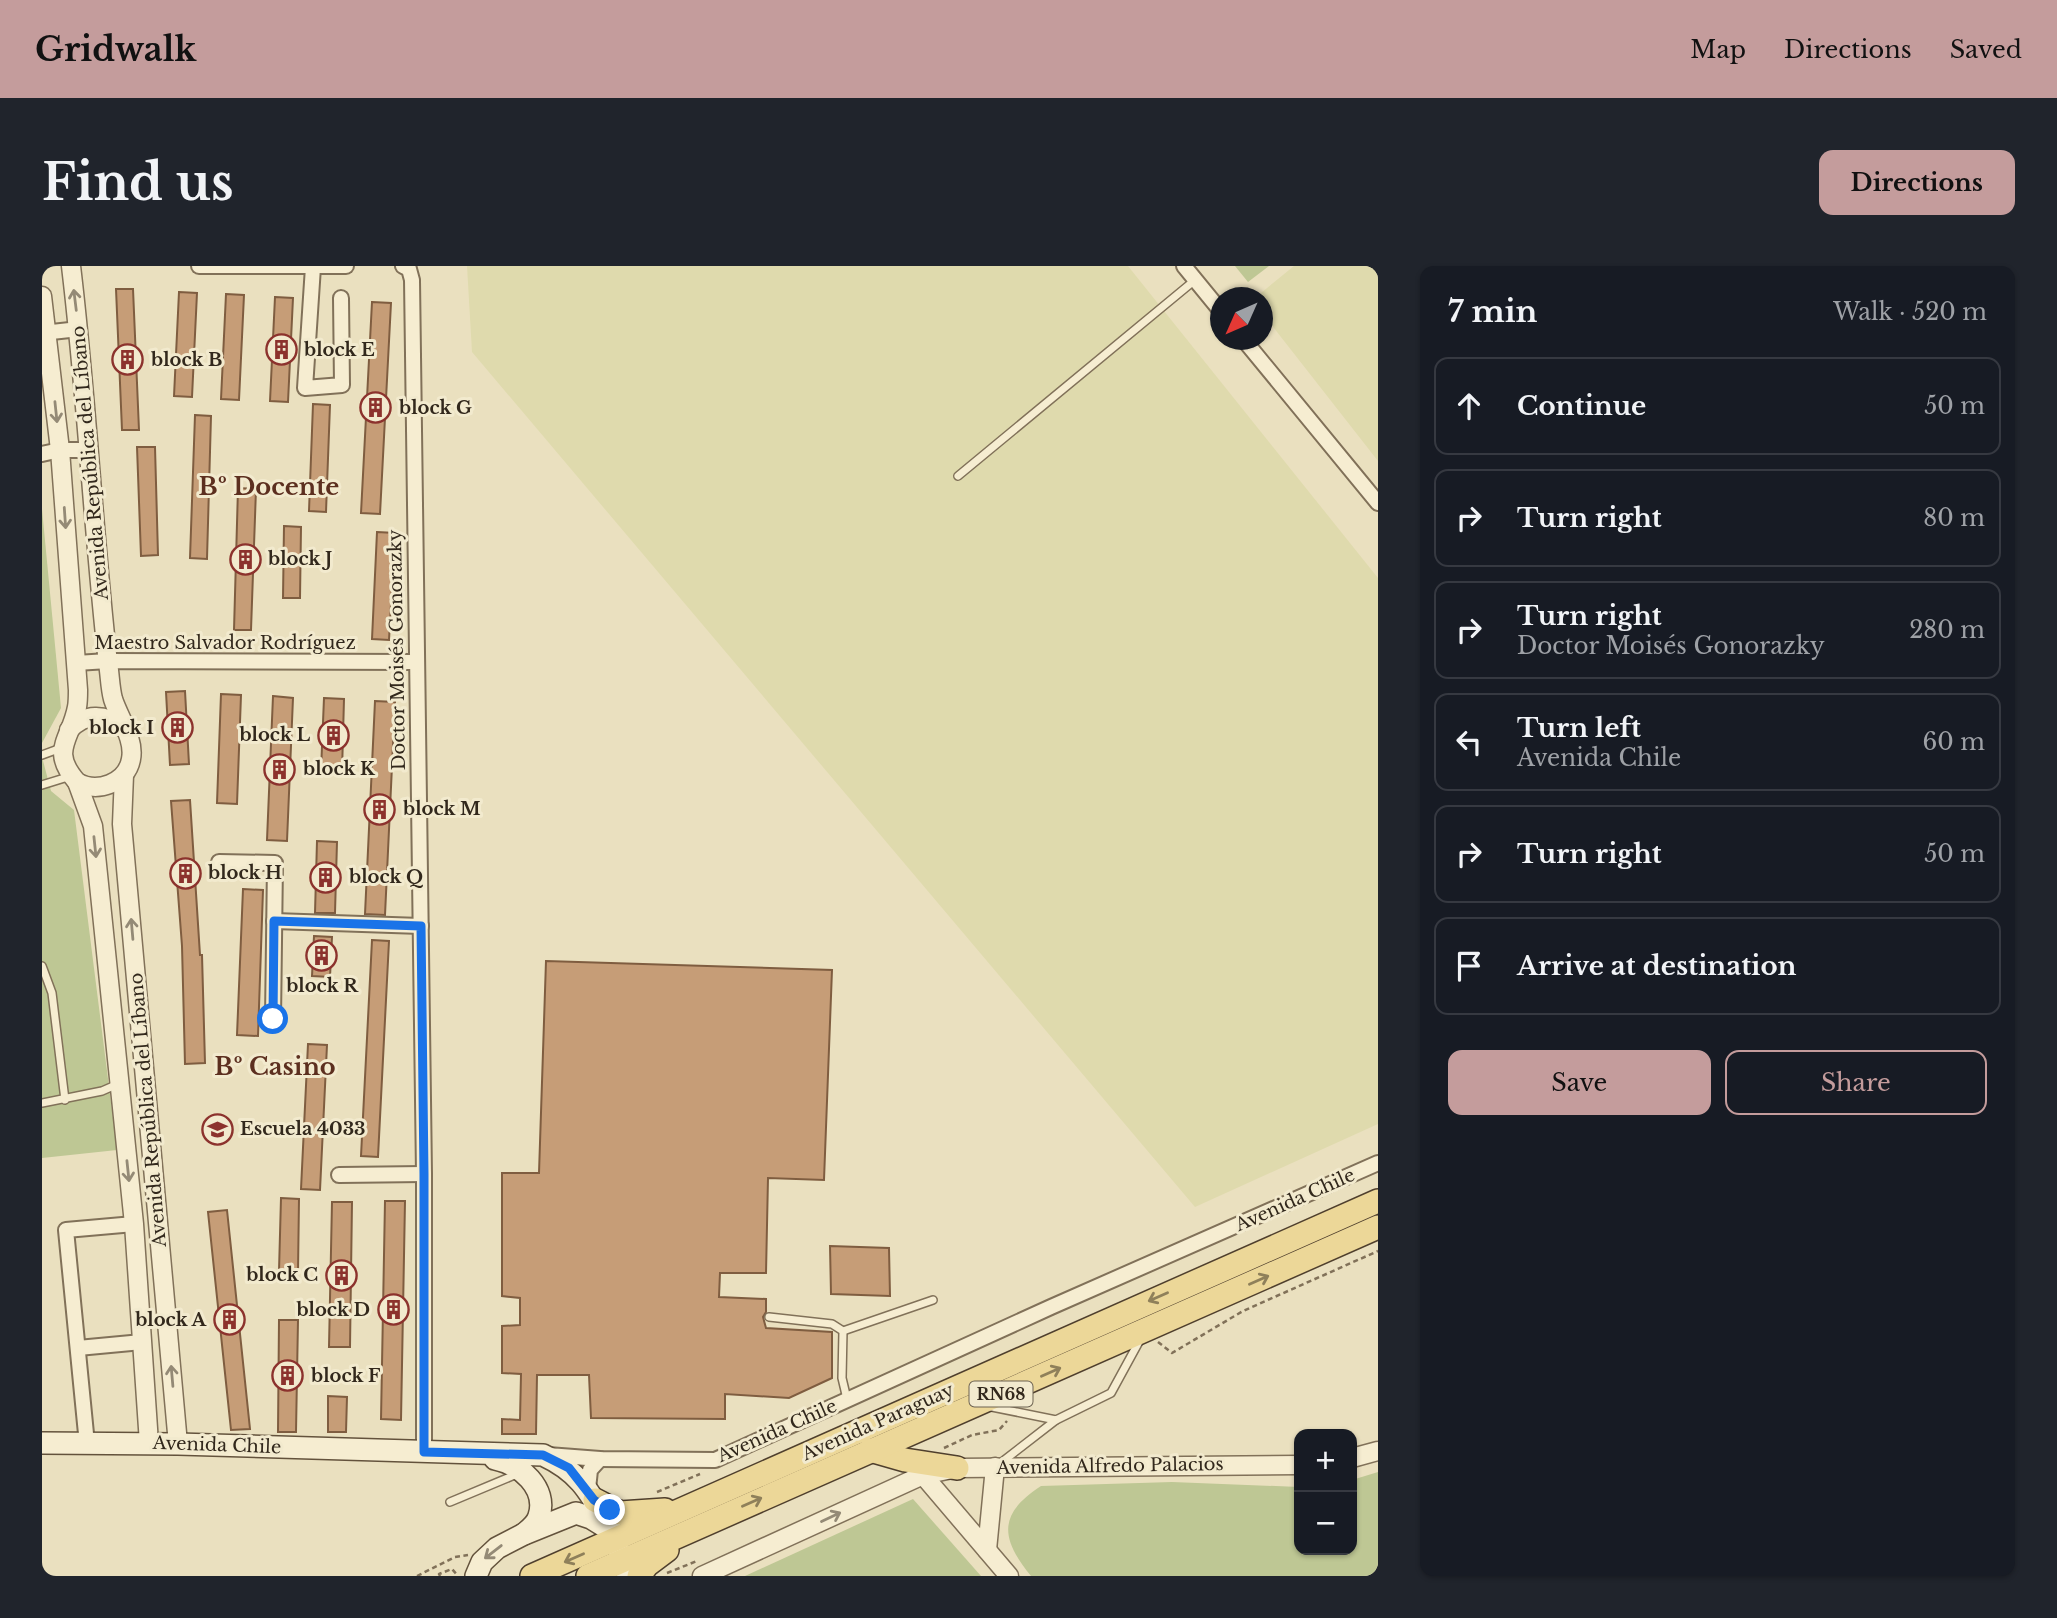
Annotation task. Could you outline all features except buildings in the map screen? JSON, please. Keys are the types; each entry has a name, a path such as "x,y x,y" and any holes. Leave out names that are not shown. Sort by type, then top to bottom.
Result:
{"main road":[{"name":"Avenida Paraguay","path":"587,1576 623,1557 682,1508 1378,1201"},
{"name":"Avenida Paraguay","path":"532,1576 623,1557 653,1560 704,1523 1378,1227"},
{"name":"Avenida Chile","path":"42,1443 149,1443 543,1455"},
{"path":"870,1450 905,1460 957,1468"},
{"path":"462,1453 500,1460 523,1471 539,1495 540,1508 536,1523 524,1534"},
{"path":"543,1455 569,1468 591,1495 623,1557"},
{"path":"905,1460 923,1475"},
{"path":"591,1495 610,1510 630,1513 682,1508"},
{"path":"476,1576 487,1555 524,1534 576,1513 591,1518 623,1557"}],"street":[{"name":"Avenida República del Líbano","path":"71,266 108,661 113,698 123,728"},
{"path":"200,266 346,266"},
{"path":"1184,266 1210,298"},
{"path":"313,267 305,388 342,385 341,298"},
{"name":"Doctor Moisés Gonorazky","path":"406,267 412,280 424,1174 424,1452"},
{"name":"Avenida República del Líbano","path":"42,296 51,452 76,663 77,708 65,739"},
{"path":"45,332 79,329"},
{"path":"1252,350 1378,503"},
{"path":"51,452 90,450"},
{"name":"Maestro Salvador Rodríguez","path":"76,663 416,662"},
{"path":"100,716 123,728 130,739 132,756 124,775 110,785 97,787 74,779 64,764 65,739 87,717 100,716"},
{"name":"Avenida República del Líbano","path":"124,775 122,824 178,1444"},
{"name":"Avenida República del Líbano","path":"74,779 93,826 134,1224 149,1443"},
{"path":"219,862 275,863 273,1019"},
{"path":"274,921 421,926"},
{"path":"115,1046 123,1037 131,1038 143,1053"},
{"path":"124,1135 129,1142 134,1143 141,1142 150,1132"},
{"name":"Avenida Chile","path":"543,1455 600,1459 715,1460 1051,1307 1378,1163"},
{"path":"339,1175 424,1174"},
{"path":"88,1444 66,1230 134,1224"},
{"path":"78,1348 142,1342"},
{"path":"1357,1457 1378,1451"},
{"path":"591,1495 590,1470 600,1459"},
{"name":"Avenida Alfredo Palacios","path":"702,1576 923,1475 957,1468 1294,1465"},
{"path":"987,1550 995,1467"},
{"path":"923,1475 1009,1576"}],"lane":[{"path":"958,476 1195,279"},
{"path":"42,755 65,739"},
{"path":"42,785 74,779"},
{"path":"42,966 52,993 65,1100"},
{"path":"42,1103 102,1091 119,1084"},
{"path":"843,1331 933,1300"},
{"path":"769,1317 832,1324 843,1331"},
{"path":"995,1467 1056,1420 1111,1394 1145,1329"},
{"path":"843,1331 842,1378 847,1400"},
{"path":"980,1404 1056,1420"},
{"path":"450,1502 523,1471"}],"path":[{"path":"440,1576 439,1574 452,1569 458,1576"}],"shaded area":[{"path":"467,266 1128,266 1378,578 1378,1124 1195,1207 472,352"},
{"path":"1294,266 1378,266 1378,461 1273,327 1273,287 1268,287"}],"green space":[{"path":"1235,266 1269,266 1248,282"},
{"path":"42,509 61,708 42,743"},
{"path":"42,757 51,791 74,810 117,1150 42,1158"},
{"path":"1378,1472 1378,1576 1031,1576 1013,1550 1009,1538 1008,1527 1017,1507 1041,1486 1172,1482 1294,1487 1294,1555 1357,1555 1357,1478"},
{"path":"913,1499 981,1576 745,1576"}],"place":[{"name":"block E","path":"281,350"},
{"name":"block B","path":"128,360"},
{"name":"block G","path":"376,408"},
{"name":"block J","path":"245,559"},
{"name":"block I","path":"177,728"},
{"name":"block L","path":"333,735"},
{"name":"block K","path":"280,769"},
{"name":"block M","path":"380,809"},
{"name":"block H","path":"185,873"},
{"name":"block Q","path":"326,877"},
{"name":"block R","path":"322,956"},
{"name":"Escuela 4033","path":"217,1129"},
{"name":"block C","path":"341,1275"},
{"name":"block D","path":"393,1310"},
{"name":"block A","path":"229,1320"},
{"name":"block F","path":"288,1376"}],"district":[{"name":"Bº Docente","path":"269,486"},
{"name":"Bº Casino","path":"275,1066"}],"route":[{"path":"273,1019 274,921 421,926 424,1452 543,1455 569,1468 594,1500 610,1510"}]}
